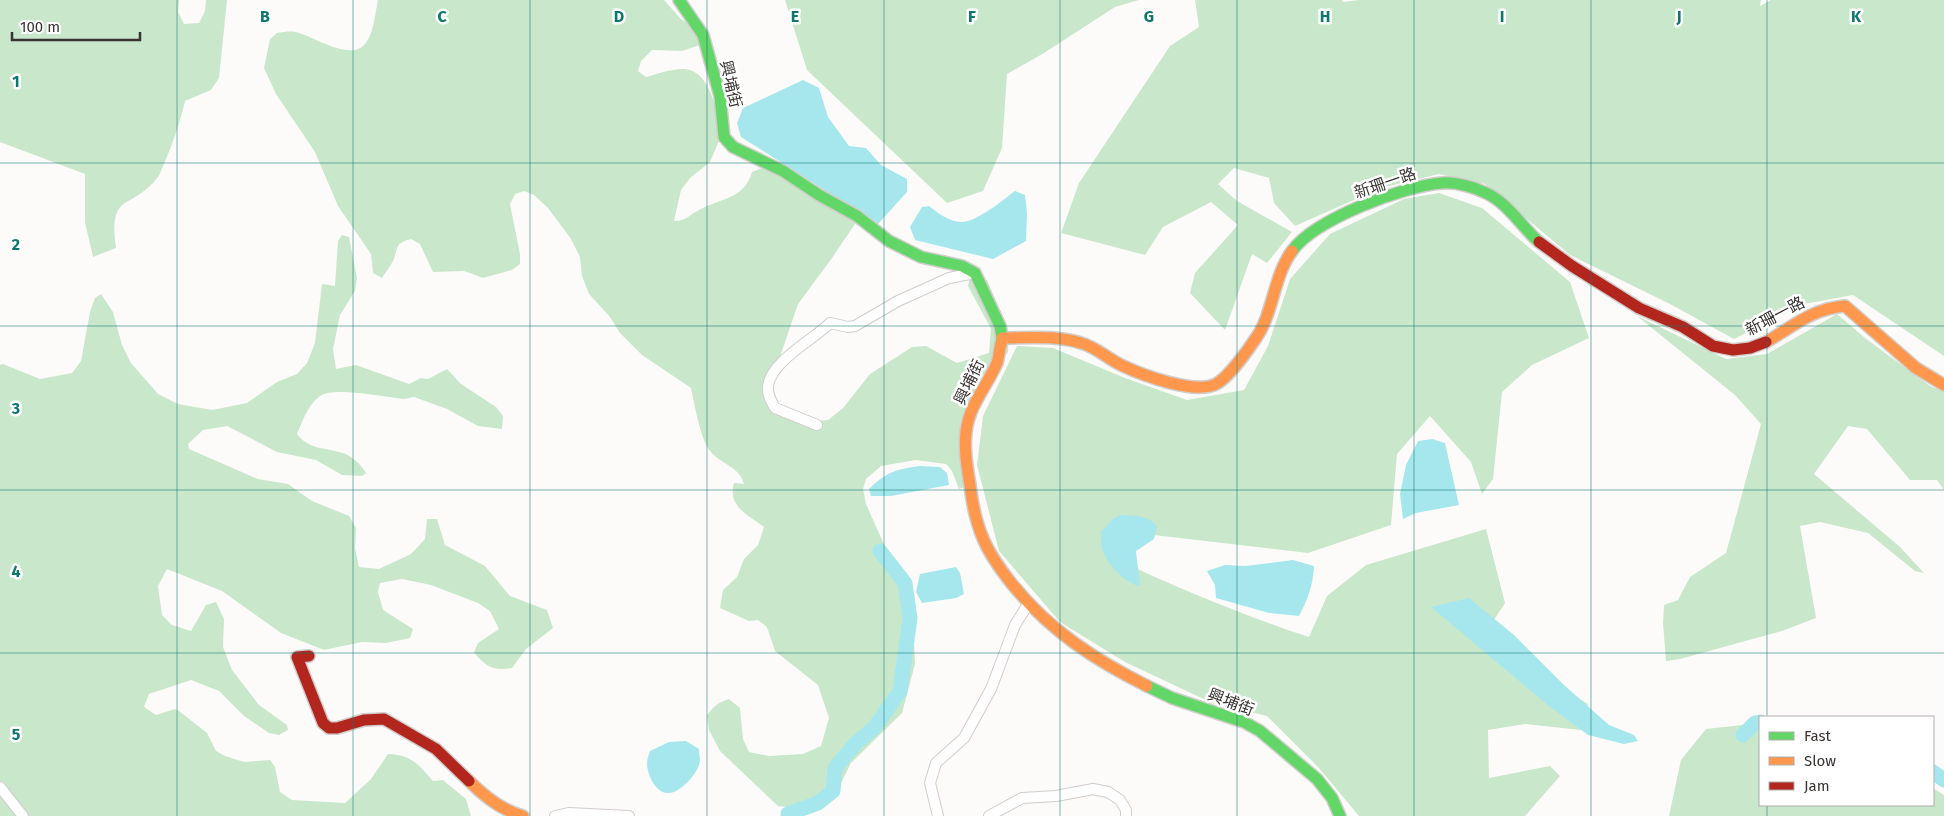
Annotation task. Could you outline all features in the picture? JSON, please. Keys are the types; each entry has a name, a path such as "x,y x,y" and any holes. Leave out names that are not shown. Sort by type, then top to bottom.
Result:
{"street":[{"name":"興埔街","path":"679,0 703,35 720,96 724,137 734,147 784,171 819,196 857,216 890,241 920,257 962,266 975,273 1000,326 1002,338 997,362 972,408 966,430 965,454 974,512 982,537 997,566 1042,619 1071,642 1121,673 1172,698 1244,722 1260,731 1317,779 1332,798 1340,816"},
{"name":"新珊一路","path":"1002,338 1060,337 1099,349 1120,364 1141,372 1189,386 1205,388 1219,383 1228,374 1260,331 1286,260 1294,247 1306,236 1370,203 1419,186 1445,183 1467,187 1492,196 1538,242 1573,267 1651,315 1685,327 1711,345 1736,350 1748,349 1772,339 1823,309 1845,306 1916,368 1944,385"},
{"path":"817,425 775,408 769,396 768,385 780,363 830,324 848,327 855,326 898,301 949,278 975,273"},
{"path":"938,816 930,783 936,763 964,738 991,689 1015,624 1028,604"},
{"path":"308,656 297,657 323,723 329,728 337,728 364,720 384,719 436,749 483,795 515,814 523,816"},
{"path":"0,787 23,816"},
{"path":"989,816 1022,798 1056,796 1093,789 1108,792 1120,800 1126,810 1126,816"},
{"path":"555,816 569,813 629,816"}],"green space":[{"path":"0,0 179,0 178,12 184,24 199,23 205,11 206,0 227,0 219,78 211,90 185,101 174,138 158,177 148,188 119,209 115,217 114,230 116,248 93,257 85,222 85,174 0,142"},
{"path":"378,0 664,0 680,18 696,30 700,45 682,51 652,50 641,61 638,71 646,77 675,69 685,69 701,77 707,85 715,105 722,134 710,162 690,178 681,190 674,221 685,219 707,206 737,193 748,181 752,172 765,167 855,219 855,224 798,304 772,380 773,406 798,423 828,420 843,408 870,374 912,347 926,346 957,363 989,353 991,329 968,286 970,276 987,280 1009,332 1008,352 988,376 969,429 967,486 959,489 952,471 946,464 916,460 881,466 866,479 863,489 866,504 906,594 913,623 915,664 902,713 851,763 837,791 821,803 802,809 778,806 720,751 709,730 707,716 716,705 729,699 740,708 743,739 749,752 769,756 803,754 821,746 829,718 818,685 775,651 767,627 758,620 749,621 720,608 723,590 737,577 744,559 758,545 764,527 736,504 733,498 734,483 744,484 742,478 707,447 698,422 691,388 642,355 620,333 610,317 589,294 582,276 580,257 571,239 548,208 534,195 524,191 515,194 510,204 520,254 520,264 512,270 483,278 464,271 433,272 420,244 411,239 398,246 394,259 382,278 373,273 371,254 338,206 315,152 276,94 264,68 270,39 277,33 296,32 341,49 358,49 368,40 374,23"},
{"path":"785,0 1139,0 1115,7 1044,53 1007,74 1002,148 983,191 947,203 807,70"},
{"path":"1195,0 1342,0 1343,2 1359,0 1761,0 1760,6 1771,0 1944,0 1944,356 1853,295 1804,304 1734,339 1670,304 1570,255 1485,184 1439,174 1381,188 1295,226 1274,203 1269,178 1234,168 1218,184 1237,201 1292,232 1267,263 1252,254 1225,330 1190,293 1195,273 1238,225 1211,202 1163,227 1145,255 1061,233 1079,183 1170,46 1199,27"},
{"path":"1439,193 1482,208 1570,282 1589,338 1532,365 1502,392 1493,479 1482,494 1471,462 1430,416 1397,454 1391,525 1308,553 1128,532 1116,559 1211,601 1309,637 1327,596 1366,565 1486,529 1505,603 1483,637 1588,704 1581,730 1525,724 1488,730 1489,778 1550,766 1560,776 1525,816 1359,816 1318,767 1267,716 1212,703 1125,662 1060,622 999,551 977,465 983,416 1017,346 1053,348 1125,378 1187,400 1244,390 1268,346 1290,279 1330,234 1404,199"},
{"path":"342,235 349,237 357,278 355,291 340,315 333,349 336,369 356,365 409,384 421,378 428,379 447,369 461,384 496,407 503,416 502,429 478,426 447,409 414,397 404,399 338,392 322,395 317,398 306,413 297,434 307,443 316,447 343,453 351,457 366,473 362,476 342,475 316,460 277,452 227,426 203,430 188,444 189,449 258,479 288,484 312,501 349,516 356,528 355,548 359,567 379,569 411,554 425,539 427,519 437,519 445,545 485,566 510,596 547,610 553,628 526,649 512,668 500,669 490,667 474,652 478,643 499,629 490,611 478,603 431,585 402,579 380,583 378,592 383,610 413,629 410,638 386,643 362,642 324,650 281,633 222,591 167,569 158,586 162,615 172,625 191,631 206,605 216,602 224,619 223,647 232,670 259,705 287,725 288,730 279,735 269,733 244,716 219,691 191,680 149,694 144,707 156,715 175,709 179,711 207,733 216,751 225,756 244,762 270,760 275,767 280,792 292,800 345,803 371,779 388,754 409,758 433,781 443,780 466,799 471,816 0,816 0,365 3,364 40,379 72,373 81,361 90,312 95,298 101,294 113,312 122,345 131,363 158,394 178,404 212,410 247,403 277,382 297,374 307,363 315,343 322,284 335,286 338,241"},
{"path":"1837,314 1865,338 1930,386 1944,392 1944,490 1937,480 1910,480 1867,429 1848,426 1814,474 1900,547 1924,573 1915,571 1868,533 1820,522 1800,526 1816,618 1782,631 1680,659 1666,661 1663,623 1664,605 1678,600 1690,577 1726,553 1761,424 1735,395 1637,316 1726,359 1767,354"},
{"path":"1759,723 1759,806 1934,806 1934,789 1944,795 1944,816 1669,816 1681,760 1706,729"}],"water":[{"path":"803,80 819,88 828,117 849,146 866,148 881,165 907,179 907,192 878,224 741,137 737,123 743,108"},
{"path":"1015,191 1025,195 1027,213 1026,241 993,259 915,240 910,227 922,207 929,206 951,220 966,221 974,219 989,210"},
{"path":"1432,439 1445,443 1459,505 1416,513 1403,519 1400,494 1406,465 1418,441"},
{"path":"920,466 940,467 947,473 949,485 891,496 871,496 869,489 887,475 905,468"},
{"path":"1121,515 1145,518 1157,526 1154,539 1136,551 1140,586 1129,582 1118,574 1102,550 1101,532 1114,518"},
{"path":"1293,560 1314,566 1310,592 1299,616 1269,613 1216,598 1215,585 1207,571 1225,565 1245,566"},
{"path":"956,567 960,573 964,594 956,598 922,603 916,592 920,574"},
{"path":"1469,598 1514,635 1564,685 1609,725 1634,735 1638,741 1624,744 1588,735 1549,706 1431,607"},
{"path":"686,741 699,749 700,761 697,769 691,779 677,790 668,793 659,790 648,772 647,761 650,751 669,742"}],"waterway":[{"path":"788,816 788,814 818,803 833,791 835,768 856,743 874,728 900,691 910,618 905,583 880,551"},
{"path":"1743,735 1755,723 1759,722"},
{"path":"1934,773 1944,780"}],"traffic: fast":[{"path":"679,0 703,35 720,96 724,137 733,147 783,171 819,195 857,216 889,241 921,257 962,266 975,273 1000,326 1001,344"},
{"path":"1292,251 1303,239 1320,227 1361,206 1405,190 1442,183 1453,183 1470,187 1494,197 1539,242"},
{"path":"1147,686 1172,698 1244,722 1260,731 1317,779 1332,798 1340,816"}],"traffic: slow":[{"path":"1002,338 1071,340 1092,347 1121,365 1142,374 1182,385 1207,387 1216,384 1226,376 1238,363 1262,328 1281,272 1292,251"},
{"path":"1766,342 1812,314 1845,306 1916,368 1944,385"},
{"path":"1001,344 997,363 974,404 966,432 966,458 974,511 985,543 995,561 1008,578 1041,616 1057,630 1109,666 1147,686"},
{"path":"469,781 494,802 508,811 523,816"}],"traffic: jam":[{"path":"1539,242 1572,266 1639,308 1683,327 1713,346 1733,350 1750,348 1766,342"},
{"path":"309,656 297,657 323,723 329,728 337,728 364,720 384,719 436,749 469,781"}]}
